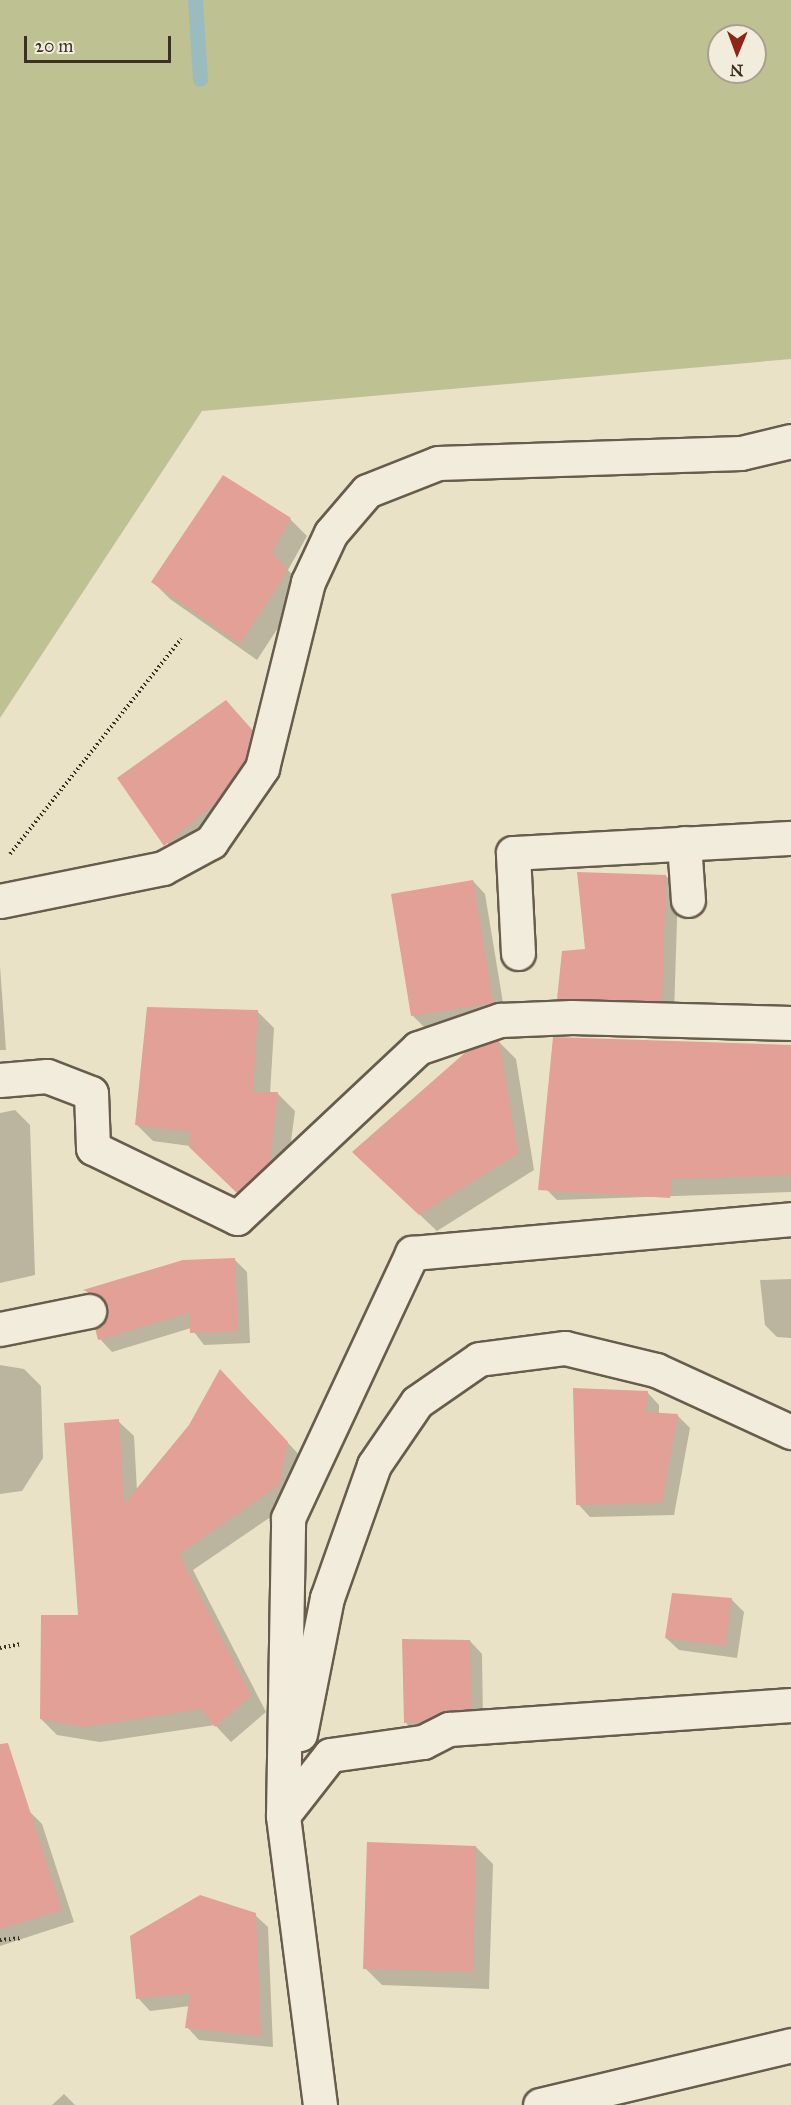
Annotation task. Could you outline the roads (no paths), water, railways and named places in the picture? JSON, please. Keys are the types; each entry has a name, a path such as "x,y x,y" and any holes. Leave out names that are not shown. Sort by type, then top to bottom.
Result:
{"street":[{"path":"0,901 163,868 211,842 262,768 308,582 331,533 367,491 438,463 741,453 791,441"},
{"path":"518,953 513,853 791,838"},
{"path":"684,843 688,900"},
{"path":"0,1080 47,1076 91,1093 93,1148 237,1218 418,1048 500,1020 572,1017 791,1023"},
{"path":"320,2105 283,1815 288,1518 412,1253 791,1220"},
{"path":"0,1329 89,1311"},
{"path":"283,1815 327,1598 374,1465 417,1402 479,1359 565,1348 656,1370 791,1432"},
{"path":"283,1815 330,1755 423,1742 449,1729 791,1705"},
{"path":"540,2105 791,2045"}],"waterway":[{"path":"195,0 200,79"}]}
